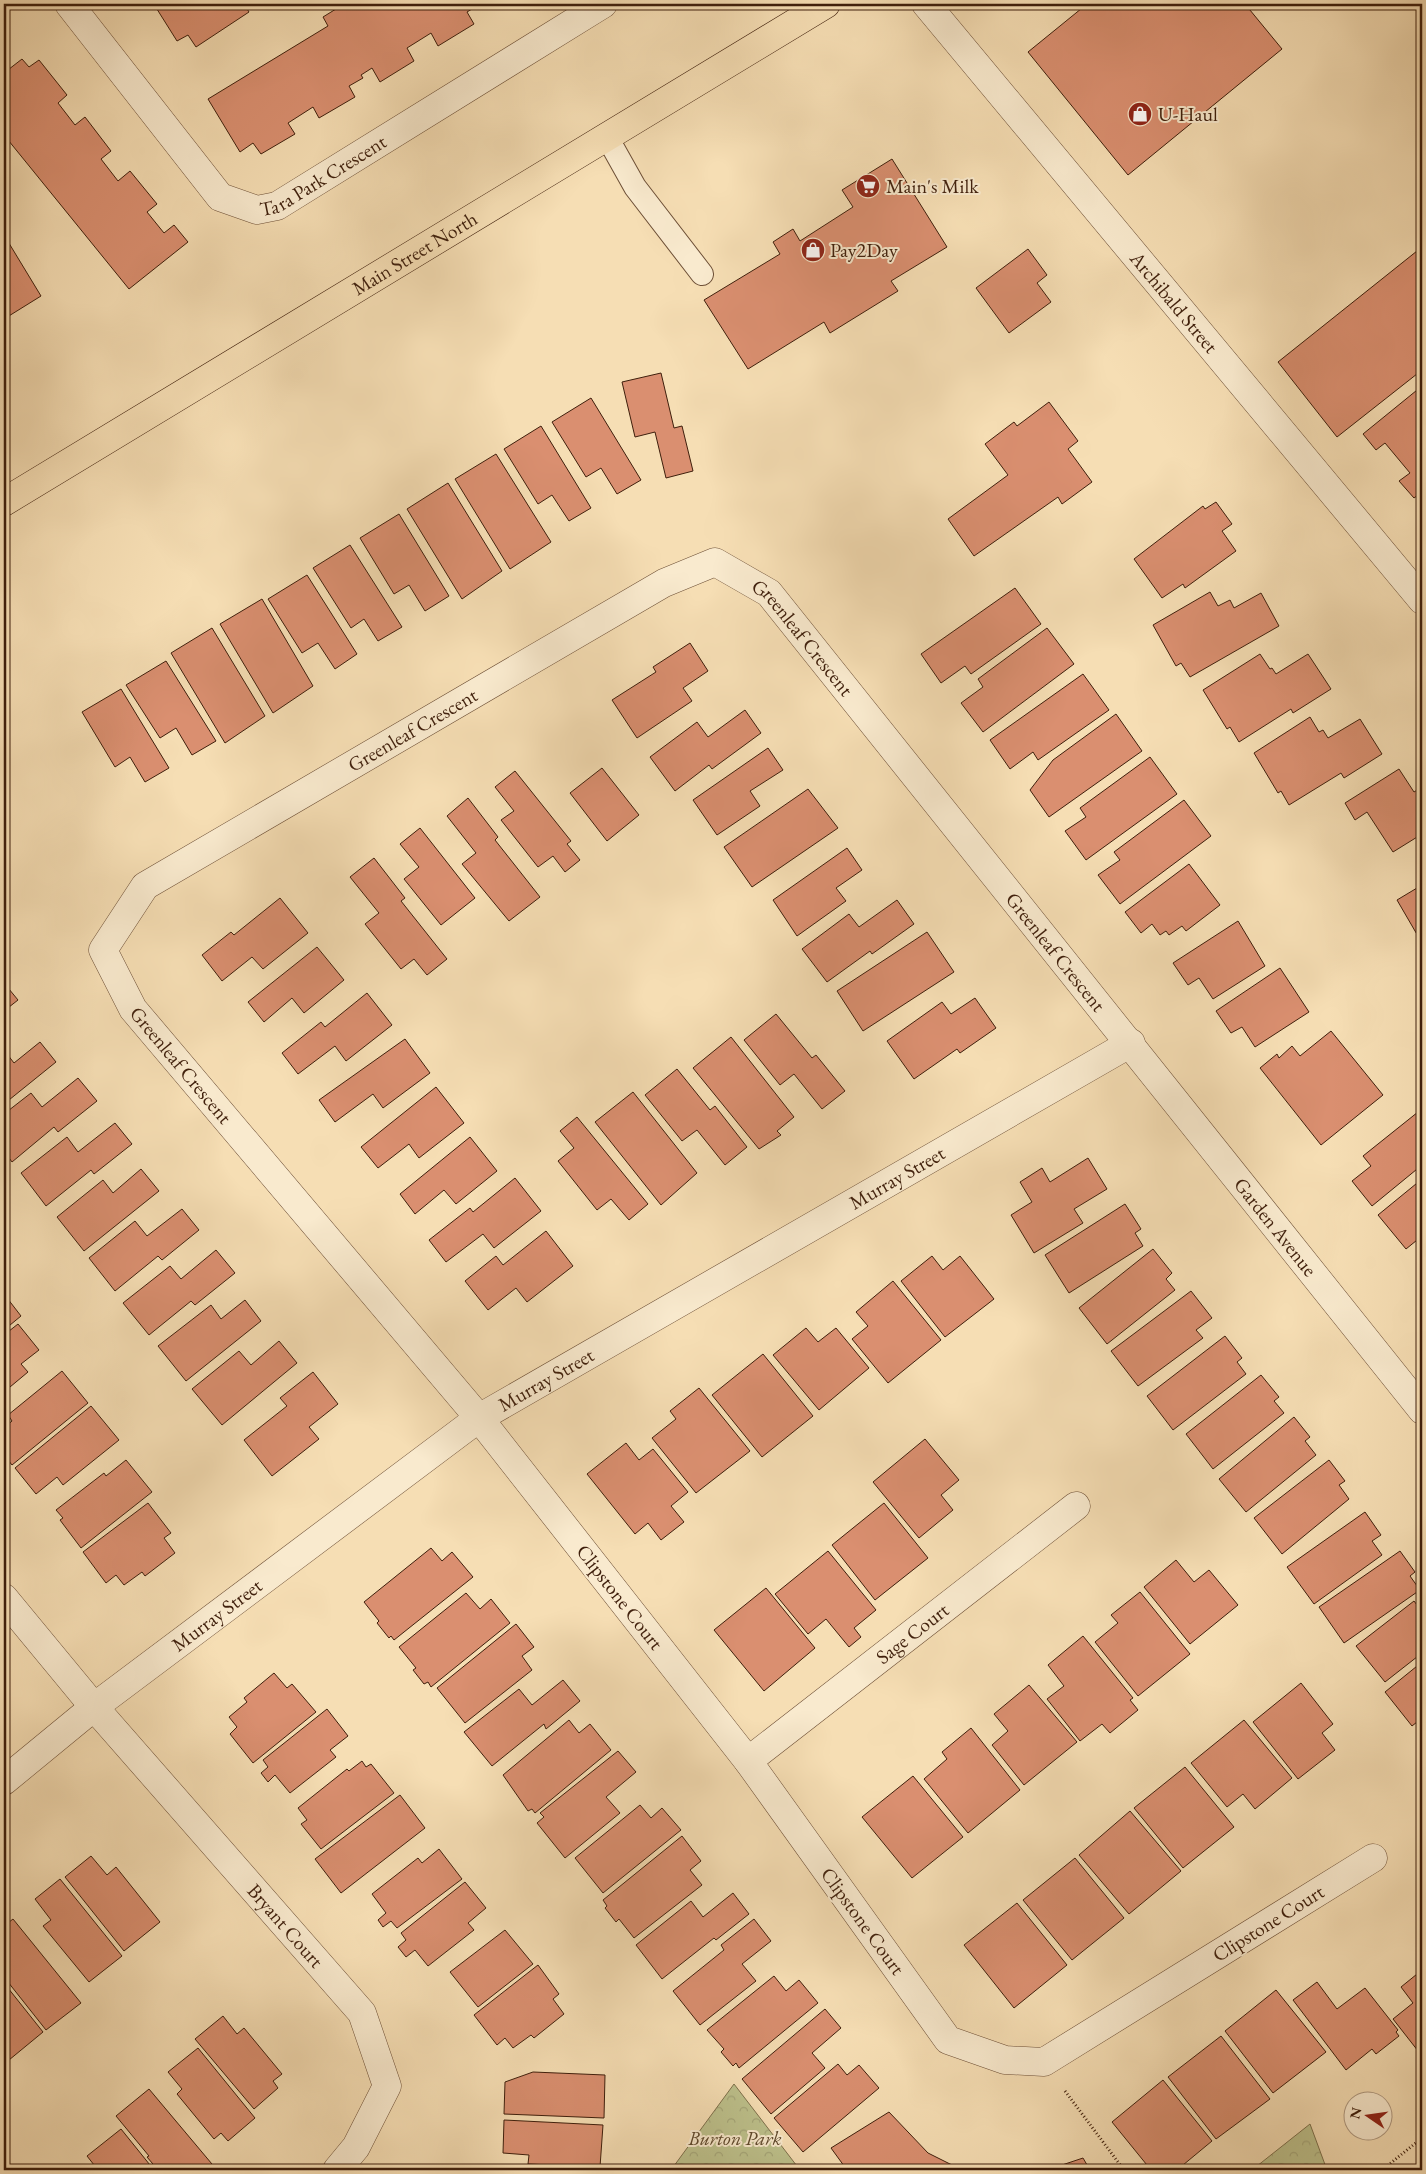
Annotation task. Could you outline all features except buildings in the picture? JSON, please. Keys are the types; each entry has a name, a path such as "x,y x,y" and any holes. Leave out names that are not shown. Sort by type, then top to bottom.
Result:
{"main road":[{"name":"Main Street North","path":"4,502 826,4"}],"street":[{"name":"Tara Park Crescent","path":"69,4 220,197 257,210 277,206 603,4"},
{"name":"Archibald Street","path":"926,4 1422,600"},
{"name":"Greenleaf Crescent","path":"479,1418 133,1010 103,950 146,886 664,584 715,562 769,593 1131,1043"},
{"name":"Garden Avenue","path":"1131,1043 1422,1410"},
{"name":"Murray Street","path":"4,1781 94,1707 479,1418 1131,1043"},
{"name":"Clipstone Court","path":"479,1418 748,1761 948,2040 1004,2060 1044,2062 1373,1858"},
{"name":"Sage Court","path":"748,1761 1076,1506"},
{"name":"Bryant Court","path":"4,1598 94,1707 362,2012 387,2086 356,2147 337,2170"}],"lane":[{"path":"607,137 635,187 702,274"}],"path":[{"path":"1044,2062 1124,2170"},
{"path":"1382,2170 1422,2138"}],"green space":[{"name":"Burton Park","path":"734,2084 800,2170 671,2170"},
{"path":"1310,2124 1327,2170 1252,2170"}],"place":[{"name":"U-Haul","path":"1140,114"},
{"name":"Main's Milk","path":"868,186"},
{"name":"Pay2Day","path":"813,250"}]}
